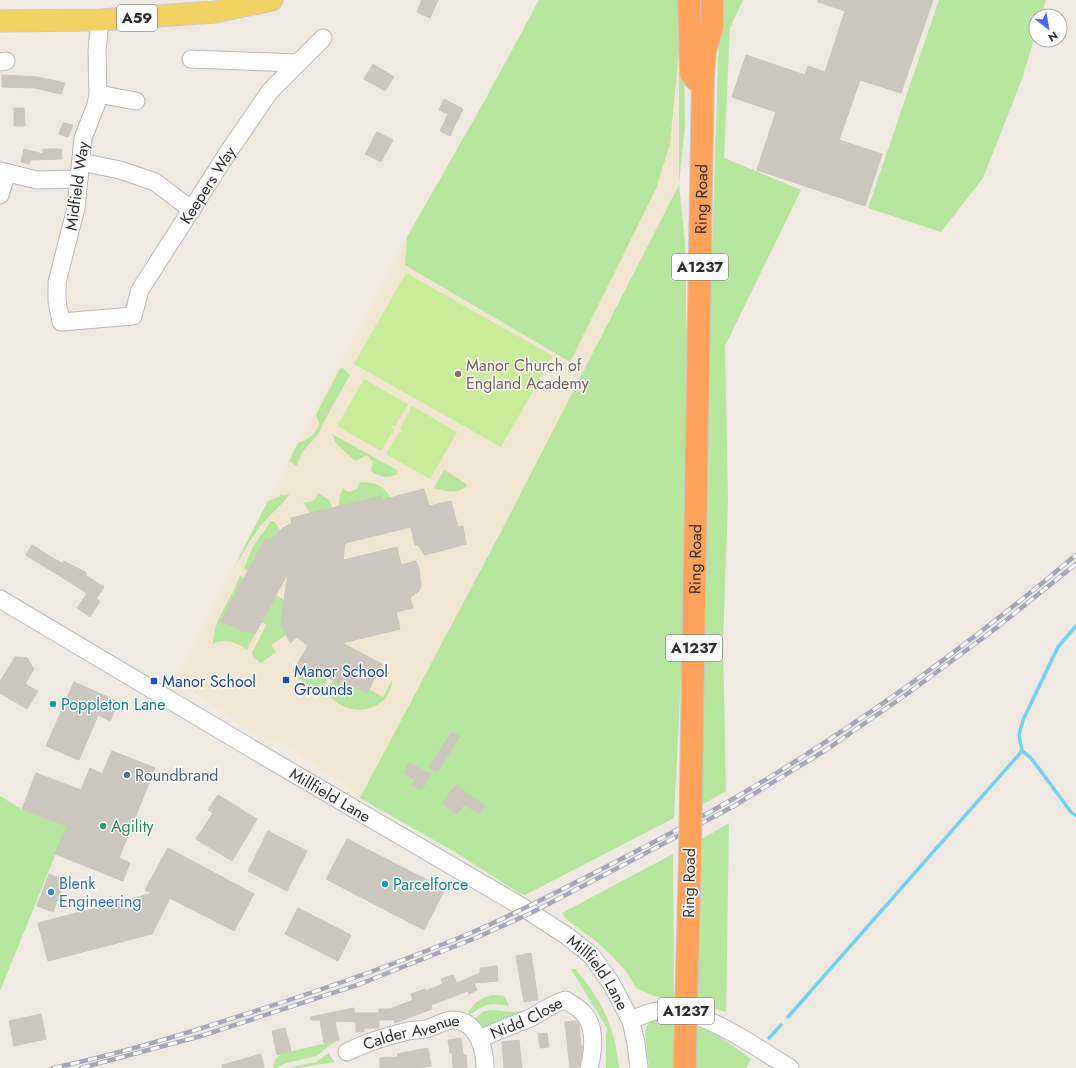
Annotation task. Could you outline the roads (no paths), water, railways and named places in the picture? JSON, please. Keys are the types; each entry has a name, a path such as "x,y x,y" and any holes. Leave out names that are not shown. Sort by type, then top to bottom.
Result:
{"highway":[{"path":"689,0 691,72 703,92"},
{"name":"Ring Road","path":"699,0 699,27 705,51"},
{"name":"Ring Road","path":"685,1059 690,858 703,92 705,51 712,27 712,0"}],"main road":[{"name":"A59","path":"0,22 96,20 215,12 272,0"}],"street":[{"name":"Midfield Way","path":"96,20 98,94 96,105 83,138 76,208 57,282 57,302 61,322 133,316"},
{"name":"Keepers Way","path":"133,316 140,290 225,157 270,91 323,38"},
{"path":"191,59 298,63"},
{"path":"98,94 136,101"},
{"path":"81,162 120,170 155,182 192,210"},
{"path":"0,195 4,172 37,180 79,179"},
{"name":"Millfield Lane","path":"0,599 524,908 567,936 591,955 611,983 631,1021 636,1043 639,1068"},
{"name":"Nidd Close","path":"480,1039 495,1031 532,1017 553,1004 564,1000 576,1006 586,1016 592,1034 593,1054 589,1068"},
{"name":"Millfield Lane","path":"631,1021 649,1013 659,1011 673,1011 699,1017 714,1022 790,1068"},
{"name":"Calder Avenue","path":"353,1054 368,1042 409,1031 427,1029 452,1020 468,1024 480,1039 486,1068"}],"waterway":[{"path":"788,1017 1022,751 1019,735 1023,720 1058,647 1076,626"},
{"path":"1022,751 1031,758 1071,812 1076,816"},
{"path":"769,1038 781,1025"}],"railway":[{"path":"53,1068 127,1050 176,1036 334,985 445,943 533,904 697,819 821,745 865,716 952,653 1076,555"},
{"path":"81,1068 201,1036 360,984 478,937 531,913 734,806 826,750 907,694 995,629 1076,564"}],"place":[{"name":"Manor Church of England Academy","path":"458,374"},
{"name":"Manor School Grounds","path":"286,680"},
{"name":"Manor School","path":"154,681"},
{"name":"Poppleton Lane","path":"53,704"},
{"name":"Roundbrand","path":"127,775"},
{"name":"Agility","path":"103,826"},
{"name":"Parcelforce","path":"385,884"},
{"name":"Blenk Engineering","path":"51,892"}]}
